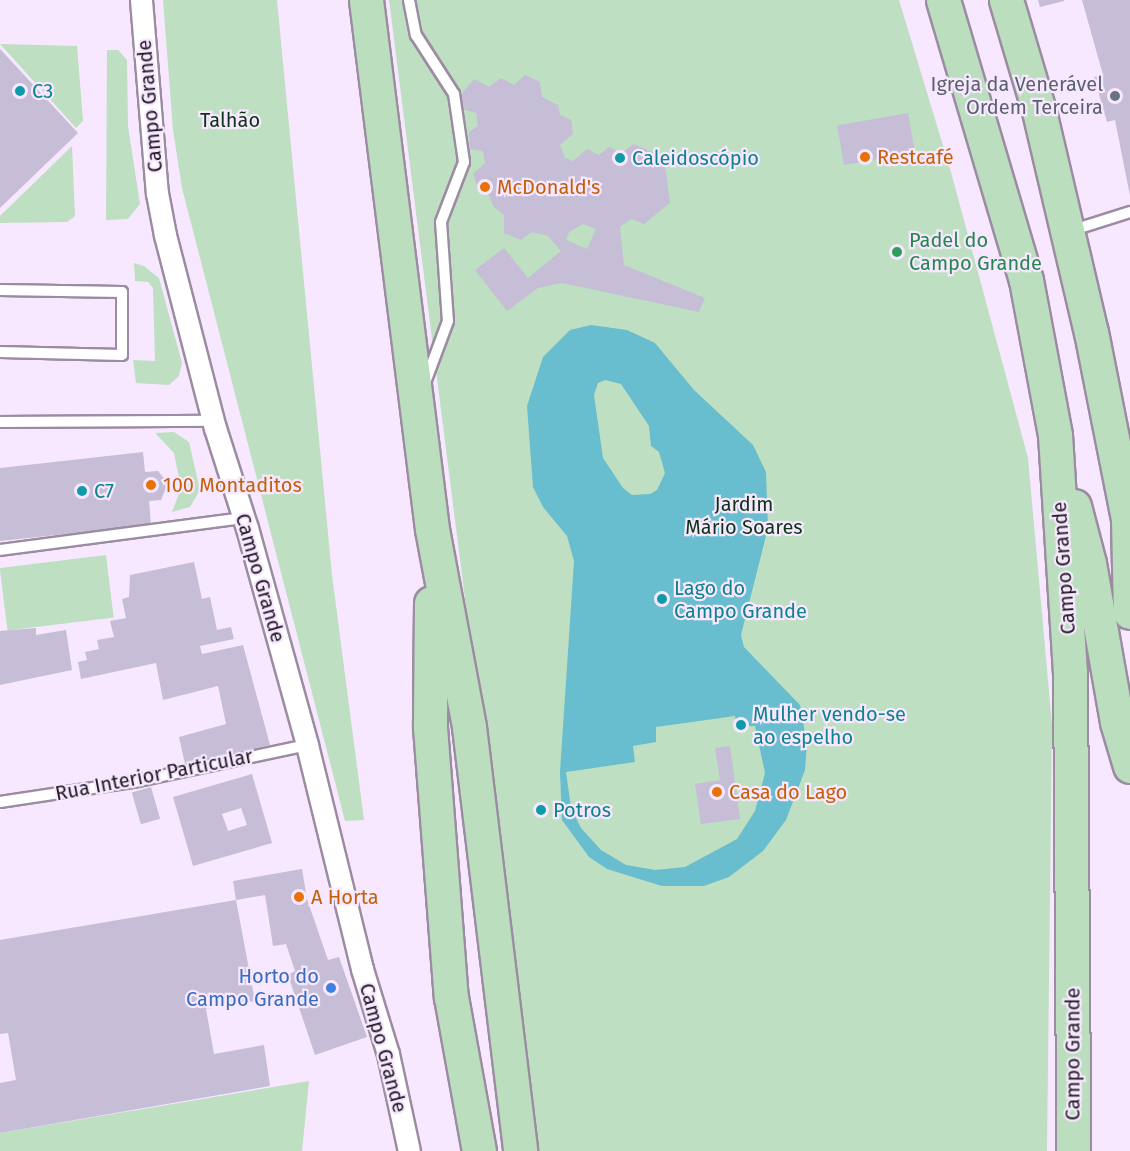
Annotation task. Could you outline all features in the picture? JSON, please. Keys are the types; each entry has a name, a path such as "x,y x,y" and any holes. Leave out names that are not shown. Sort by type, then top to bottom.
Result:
{"main road":[{"path":"366,0 432,529 469,727 520,1151"},
{"name":"Campo Grande","path":"943,0 1026,280 1055,435 1070,673 1074,1151"},
{"path":"1006,0 1069,231 1128,519 1130,612"},
{"path":"1055,435 1089,563 1117,722 1130,766"},
{"path":"432,529 430,727 451,997 479,1151"}],"street":[{"name":"Campo Grande","path":"141,0 157,193 213,421 244,518 307,745 362,969 388,1054 409,1151"}],"lane":[{"path":"409,0 417,35 454,94 464,162 441,222 448,321 418,404"},
{"path":"1069,231 1130,212"},
{"path":"0,290 122,292 122,355 0,352"},
{"path":"0,422 213,421"},
{"path":"0,550 244,518"},
{"name":"Rua Interior Particular","path":"0,802 133,782 307,745"}],"green space":[{"name":"Talhão","path":"163,0 277,0 332,575 364,820 345,821 182,188 173,130"},
{"name":"Jardim Mário Soares","path":"389,0 899,0 951,172 1028,458 1052,725 1047,1151 535,1151"},
{"path":"0,44 77,46 83,121 76,128"},
{"path":"107,50 118,50 127,60 128,126 140,204 128,219 106,220"},
{"path":"72,146 75,216 67,222 0,223 0,216"},
{"path":"134,263 144,266 159,278 182,363 179,376 169,385 136,383 133,360 155,361 153,288 148,282 135,281"},
{"path":"174,432 189,442 200,490 190,507 172,512 181,488 174,453 155,433"},
{"path":"106,555 114,618 7,631 0,568"},
{"path":"309,1081 302,1151 0,1151 0,1133"}],"water":[{"name":"Lago do Campo Grande","path":"591,325 627,330 655,343 694,390 753,445 766,472 768,528 741,635 744,647 800,705 807,744 805,770 786,820 763,851 729,877 704,886 662,886 607,869 589,857 562,820 560,772 574,561 567,536 543,507 533,487 527,406 543,357 570,330","holes":["605,380 621,384 649,426 651,446 659,452 665,473 657,490 650,494 632,495 623,488 603,458 594,395 598,383","735,716 737,727 755,726 765,773 755,811 737,839 685,867 655,870 626,865 601,850 581,828 571,808 566,772 635,762 633,746 656,742 656,727"]}],"building":[{"path":"1038,0 1064,0 1064,1 1040,7"},
{"path":"1082,0 1130,0 1130,196 1115,120 1107,122 1094,77 1103,75"},
{"name":"C3","path":"0,49 78,133 0,208"},
{"name":"Caleidoscópio","path":"525,75 540,82 542,97 558,105 560,115 571,120 573,134 560,145 565,158 573,161 587,149 599,155 609,147 621,153 634,144 664,157 670,203 644,224 631,219 620,227 624,265 705,298 699,312 562,283 538,288 507,311 475,270 504,248 528,278 561,251 548,236 532,232 521,240 504,233 504,215 493,206 488,193 479,191 473,174 485,163 483,151 470,149 469,132 478,126 476,113 462,109 461,95 474,79 489,87 501,78 514,85","holes":["583,224 596,229 587,249 566,240 569,232"]},
{"path":"908,113 915,152 844,165 837,126"},
{"name":"C7","path":"143,452 145,472 158,471 168,483 161,500 149,501 151,525 0,541 0,468"},
{"path":"194,562 202,599 210,597 217,630 231,627 234,639 200,646 202,654 243,645 270,745 185,764 179,737 226,724 218,686 163,700 156,663 81,679 78,662 87,660 85,652 99,649 97,640 114,637 110,621 126,618 122,599 129,597 130,575"},
{"path":"36,628 36,635 66,630 72,670 0,685 0,631"},
{"name":"Casa do Lago","path":"730,746 740,819 701,824 695,784 720,780 715,748"},
{"path":"252,774 272,843 193,866 173,797","holes":["241,808 247,825 228,831 222,814"]},
{"path":"151,787 160,819 141,824 132,793"},
{"path":"302,869 307,899 328,960 339,957 367,1037 315,1055 288,975 295,971 286,944 273,946 265,895 236,900 233,881"},
{"path":"236,900 255,1001 206,1009 214,1054 264,1045 270,1086 0,1133 0,1083 16,1080 8,1033 0,1034 0,940"}],"place":[{"name":"C3","path":"20,91"},
{"name":"Igreja da Venerável Ordem Terceira","path":"1115,96"},
{"name":"Restcafé","path":"865,157"},
{"name":"Caleidoscópio","path":"620,158"},
{"name":"McDonald's","path":"485,187"},
{"name":"Padel do Campo Grande","path":"897,252"},
{"name":"100 Montaditos","path":"151,485"},
{"name":"C7","path":"82,491"},
{"name":"Lago do Campo Grande","path":"662,599"},
{"name":"Mulher vendo-se ao espelho","path":"741,725"},
{"name":"Casa do Lago","path":"717,792"},
{"name":"Potros","path":"541,810"},
{"name":"A Horta","path":"299,897"},
{"name":"Horto do Campo Grande","path":"331,988"}]}
